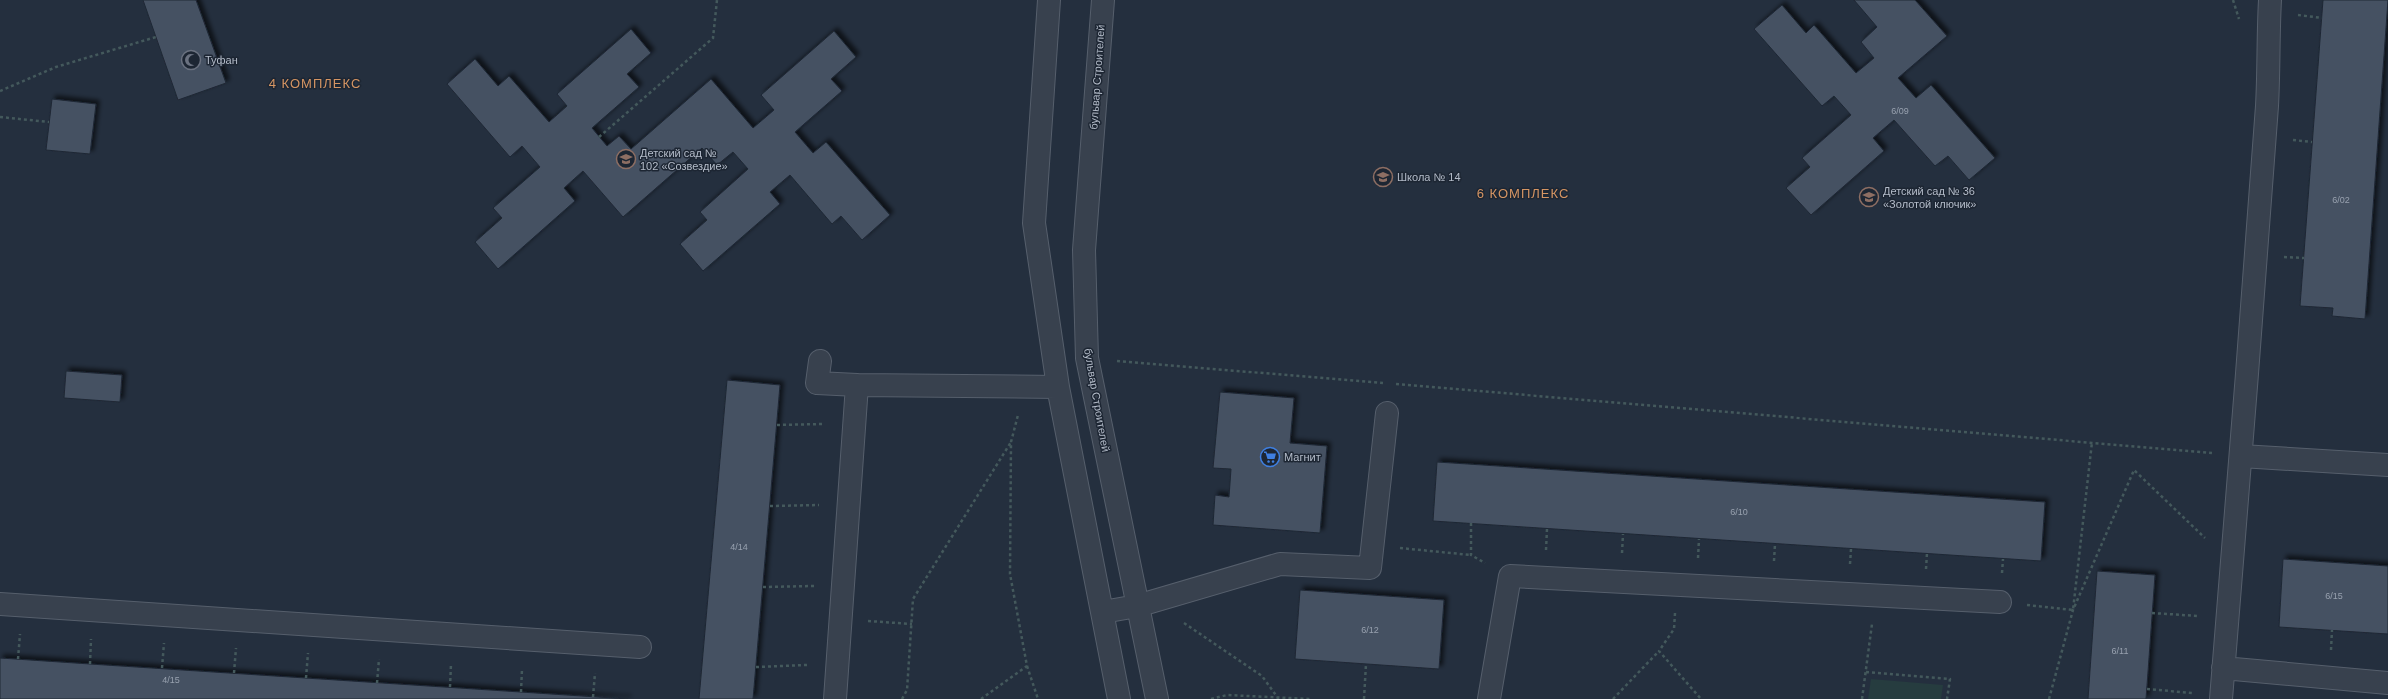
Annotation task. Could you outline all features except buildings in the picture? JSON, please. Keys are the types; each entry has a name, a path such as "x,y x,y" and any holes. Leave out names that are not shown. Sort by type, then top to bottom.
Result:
{"street":[{"path":"1049,0 1034,224 1058,387 1119,699"},
{"name":"бульвар Строителей","path":"1103,0 1084,250 1087,358 1145,604 1158,699"},
{"path":"2221,697 2241,456 2266,106 2270,0"},
{"path":"820,361 817,383 1024,388 1058,387"},
{"path":"835,699 857,385"},
{"path":"1103,612 1145,604 1280,564 1370,568 1387,413"},
{"path":"2241,456 2388,465"},
{"path":"1489,699 1510,576 2000,602"},
{"path":"0,604 640,647"},
{"path":"2223,668 2388,683"}],"path":[{"path":"599,137 713,38 717,0"},
{"path":"0,91 56,67 156,37"},
{"path":"0,117 49,122"},
{"path":"1087,358 2092,442 2241,456"},
{"path":"1024,388 1011,442 1010,574 1028,666 1038,699"},
{"path":"777,425 854,423"},
{"path":"902,699 907,690 913,599 1011,442"},
{"path":"2073,610 2092,442"},
{"path":"2049,699 2073,610 2134,470 2232,564"},
{"path":"770,506 849,504"},
{"path":"1471,523 1471,555"},
{"path":"1372,546 1471,555 1510,576"},
{"path":"763,587 843,585"},
{"path":"1613,699 1659,651 1674,629 1678,585"},
{"path":"1862,699 1876,596"},
{"path":"2000,602 2073,610"},
{"path":"1145,604 1262,676 1278,698"},
{"path":"2152,614 2227,618"},
{"path":"841,618 912,624"},
{"path":"1659,651 1701,699"},
{"path":"1364,699 1366,664"},
{"path":"756,667 838,665"},
{"path":"981,699 1028,666"},
{"path":"1866,672 1950,679 1947,699"},
{"path":"2147,690 2221,697"},
{"path":"1211,699 1227,695 1310,699"}],"green space":[{"path":"1871,679 1943,685 1941,699 1868,699"}],"place":[{"name":"Туфан","path":"191,60"},
{"name":"Детский сад № 102 «Созвездие»","path":"626,159"},
{"name":"Школа № 14","path":"1383,177"},
{"name":"Детский сад № 36 «Золотой ключик»","path":"1869,197"},
{"name":"Магнит","path":"1270,457"}],"district":[{"name":"4 КОМПЛЕКС","path":"315,83"},
{"name":"6 КОМПЛЕКС","path":"1523,193"}]}
